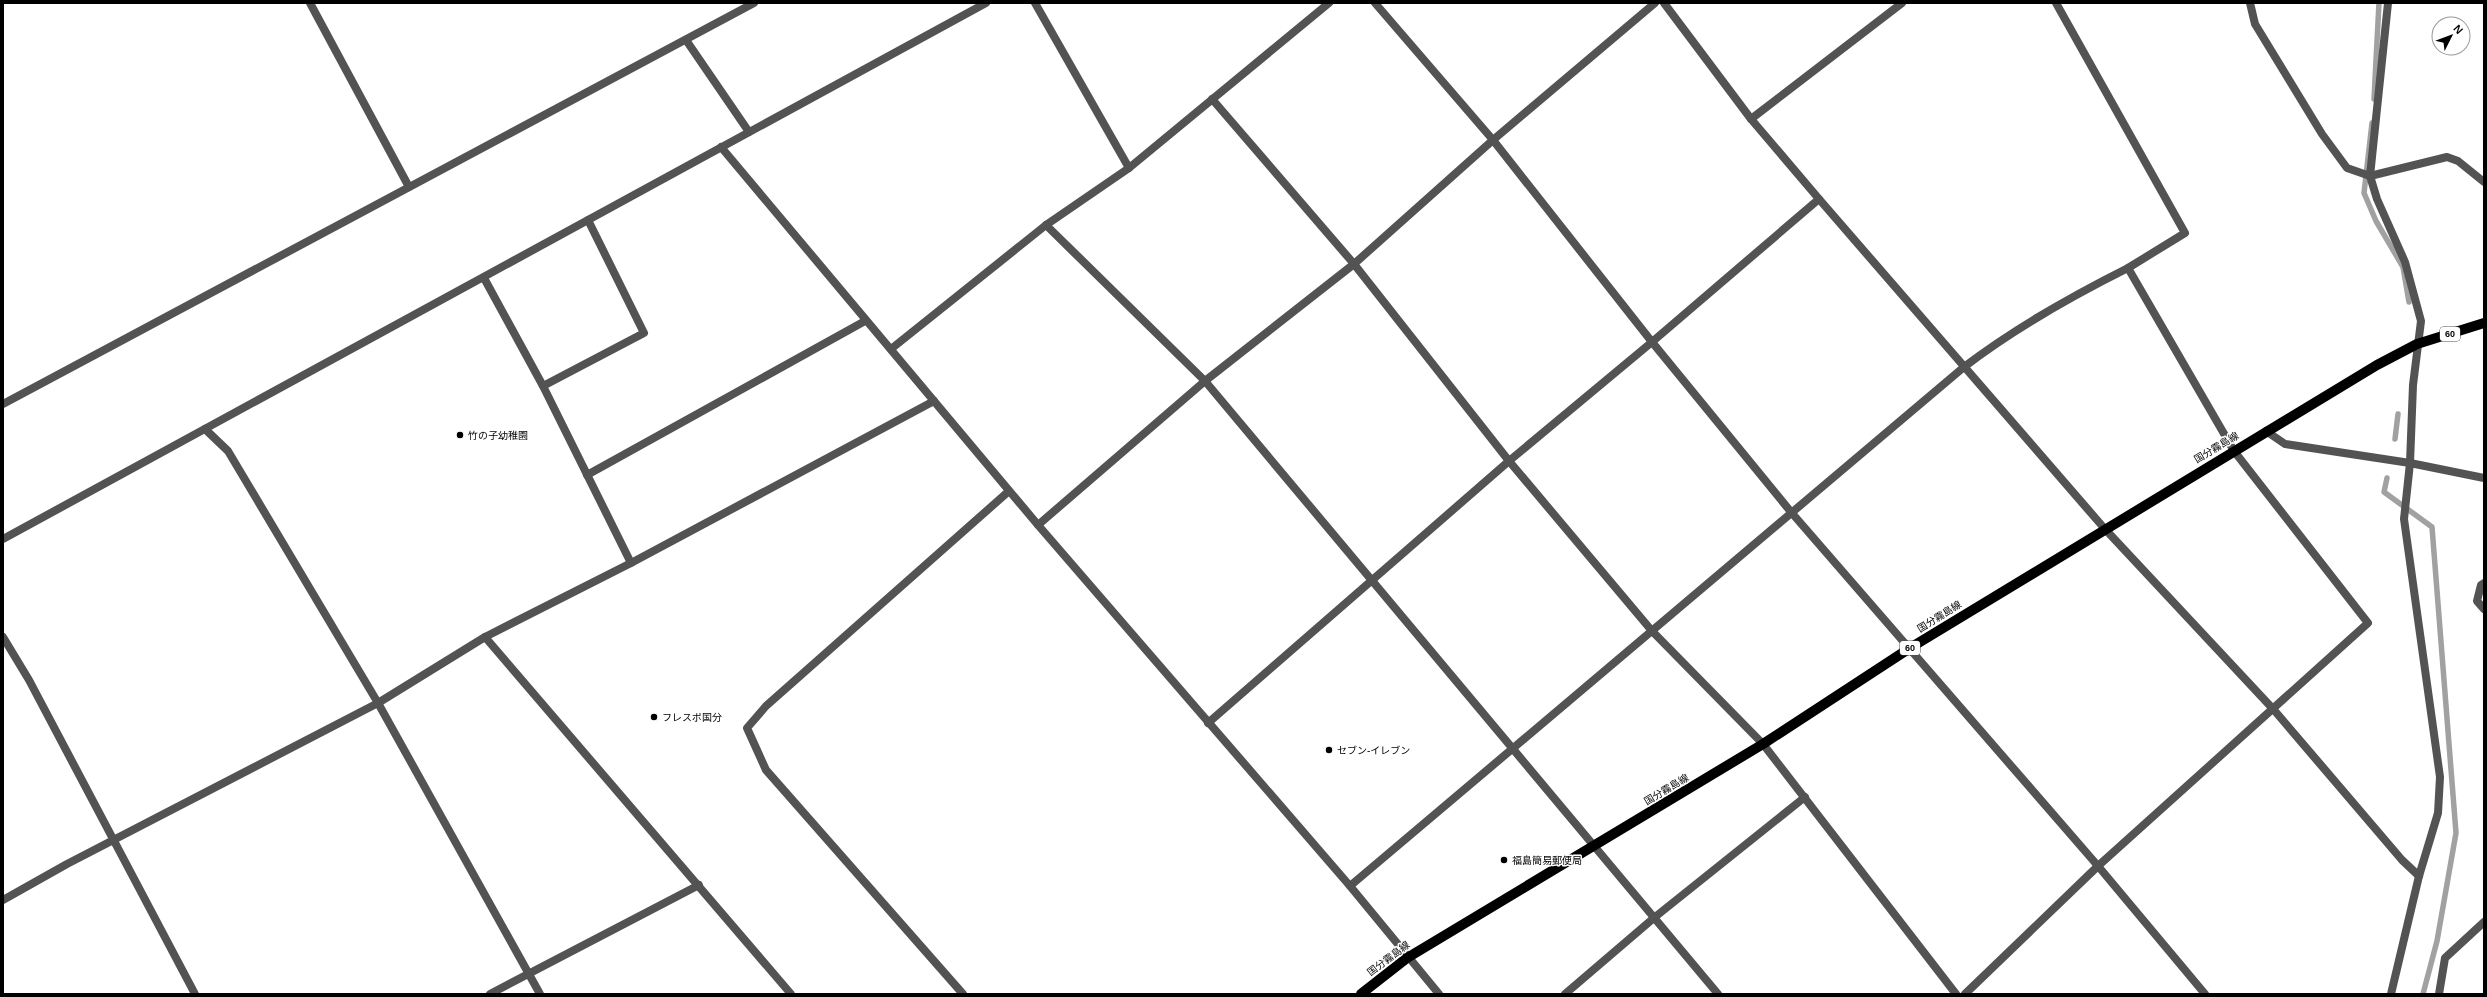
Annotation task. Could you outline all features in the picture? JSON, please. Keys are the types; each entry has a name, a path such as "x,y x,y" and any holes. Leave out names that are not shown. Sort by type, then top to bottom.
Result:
{"main road":[{"name":"国分霧島線","path":"1361,994 1407,958 1763,744 1910,648 2104,528 2266,431 2377,365 2417,344 2484,323"}],"street":[{"path":"310,3 409,187"},
{"path":"3,404 754,3"},
{"path":"3,539 986,3"},
{"path":"1035,3 1129,168"},
{"path":"890,349 1046,225 1129,168 1329,3"},
{"path":"1375,3 1493,140 1652,342 1792,512 2098,866 2204,994"},
{"path":"1038,525 1205,381 1354,264 1493,140 1655,3"},
{"path":"1664,3 1751,119 1964,367 2104,528 2274,710 2402,860 2419,876"},
{"path":"1751,119 1902,3"},
{"path":"1350,886 1512,747 1652,632 1964,367 2028,323 2073,296 2128,268 2185,233 2056,3"},
{"path":"2250,3 2259,30 2322,134 2347,168 2370,176 2447,157 2458,161 2484,182"},
{"path":"2388,3 2370,176 2376,199 2405,262 2421,321 2417,344 2410,463 2404,519 2440,777 2438,813 2419,876 2391,994"},
{"path":"686,40 749,132"},
{"path":"1212,98 1354,264 1509,460 1652,632 1763,744 1956,994"},
{"path":"721,147 865,321 1009,491 1350,886 1407,958 1439,994"},
{"path":"1208,723 1509,460 1652,342 1819,199"},
{"path":"543,386 644,333 588,220"},
{"path":"1046,225 1205,381 1718,994"},
{"path":"1965,994 2098,866 2274,710 2368,623 2234,451 2128,268"},
{"path":"484,278 543,386 631,563"},
{"path":"588,475 865,321"},
{"path":"3,900 378,702 485,636 631,563 934,401"},
{"path":"205,429 228,451 378,702 540,994"},
{"path":"2266,431 2285,444 2410,463 2484,478"},
{"path":"963,994 766,770 747,728 766,706 1009,491"},
{"path":"2484,583 2481,585 2477,601 2484,609"},
{"path":"485,636 791,994"},
{"path":"3,637 29,680 195,994"},
{"path":"1565,994 1655,917 1805,797"},
{"path":"490,994 699,885"},
{"path":"2439,994 2445,958 2484,922"}],"waterway":[{"path":"2374,99 2379,3"},
{"path":"2372,123 2364,193 2376,221 2403,267 2409,302"},
{"path":"2395,439 2398,414"},
{"path":"2387,478 2384,492 2432,527 2456,833 2437,941 2423,994"}],"place":[{"name":"竹の子幼稚園","path":"460,435"},
{"name":"フレスポ国分","path":"654,717"},
{"name":"セブン-イレブン","path":"1329,750"},
{"name":"福島簡易郵便局","path":"1504,860"}]}
